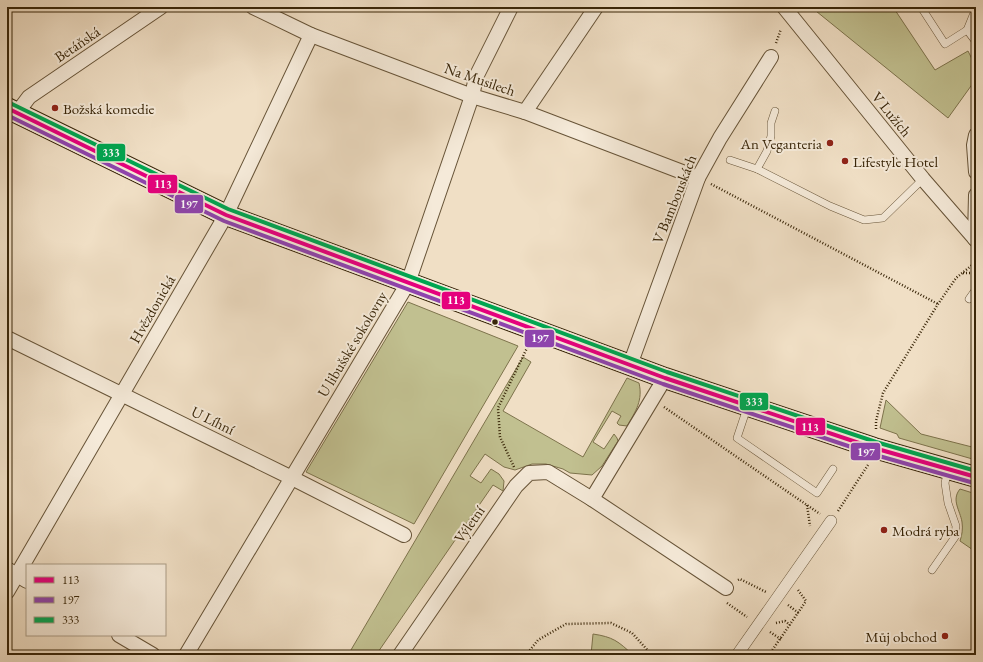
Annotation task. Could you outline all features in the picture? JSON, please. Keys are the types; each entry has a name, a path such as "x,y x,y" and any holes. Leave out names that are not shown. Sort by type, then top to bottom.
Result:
{"main road":[{"path":"12,110 226,215 665,378 748,406 875,440 948,469 976,477"}],"street":[{"name":"Betáňská","path":"12,110 161,7"},
{"name":"Na Musilech","path":"253,7 311,35 472,96 525,112 698,178"},
{"name":"U libušské sokolovny","path":"186,655 408,283 472,96 476,77 511,7"},
{"path":"525,112 596,7"},
{"name":"V Lužích","path":"786,9 923,179 976,238"},
{"name":"Hvězdonická","path":"7,592 226,215 311,35"},
{"name":"V Bambouskách","path":"630,365 698,178 720,138 771,57"},
{"path":"976,135 974,145 976,172"},
{"path":"976,195 976,238"},
{"name":"U Líhní","path":"7,338 292,478 404,535"},
{"path":"592,499 665,378"},
{"path":"522,479 529,473 548,472 592,499 726,588"},
{"name":"Výletní","path":"400,655 522,479"},
{"path":"737,655 831,521"},
{"path":"121,636 153,655"}],"lane":[{"path":"921,7 945,44 967,30 976,8"},
{"path":"967,30 976,42"},
{"path":"757,169 767,151 771,136 771,123 775,111"},
{"path":"730,160 757,169 830,206 864,220 883,218 923,179"},
{"path":"969,299 976,289"},
{"path":"748,406 737,438 817,493 833,469"},
{"path":"932,570 955,538 956,532 956,526 948,503 946,490 948,469"}],"path":[{"path":"771,57 786,9"},
{"path":"698,178 938,304"},
{"path":"651,401 665,408 831,521 868,467 875,440 876,421 883,393 938,304 956,278 976,262"},
{"path":"963,273 976,274"},
{"path":"522,479 510,460 500,437 498,408 536,330"},
{"path":"769,655 806,601 799,591 793,575"},
{"path":"726,588 725,602 758,625"},
{"path":"526,655 538,640 566,624 611,623 632,633 652,655"}],"shaded area":[{"path":"811,7 893,7 935,70 968,51 976,67 976,79 948,118"},
{"path":"408,302 518,346 414,524 306,472"},
{"path":"523,357 531,362 503,411 583,457 627,378 639,383 640,395 636,410 627,426 619,425 617,423 621,416 612,411 593,442 604,449 614,434 618,441 602,466 592,475 570,473 563,469 546,464 532,464 515,470 504,467 485,454 470,476 481,483 491,469 499,474 504,481 503,491 493,485 376,655 348,655"},
{"path":"886,400 921,434 976,448 976,460 899,438 897,434 880,428"},
{"path":"960,489 976,494 976,552 960,541 962,525 956,497"},
{"path":"593,634 615,640 633,655 591,655"}],"transit line":[{"name":"333","path":"10,103 228,209 667,372 876,442 976,471"},
{"name":"113","path":"7,108 226,215 665,378 874,448 976,477"},
{"name":"197","path":"7,115 224,221 663,384 872,454 974,483"}],"place":[{"name":"Božská komedie","path":"55,108"},
{"name":"An Veganteria","path":"830,143"},
{"name":"Lifestyle Hotel","path":"845,161"},
{"name":"Modrá ryba","path":"884,530"},
{"name":"Můj obchod","path":"945,636"}]}
